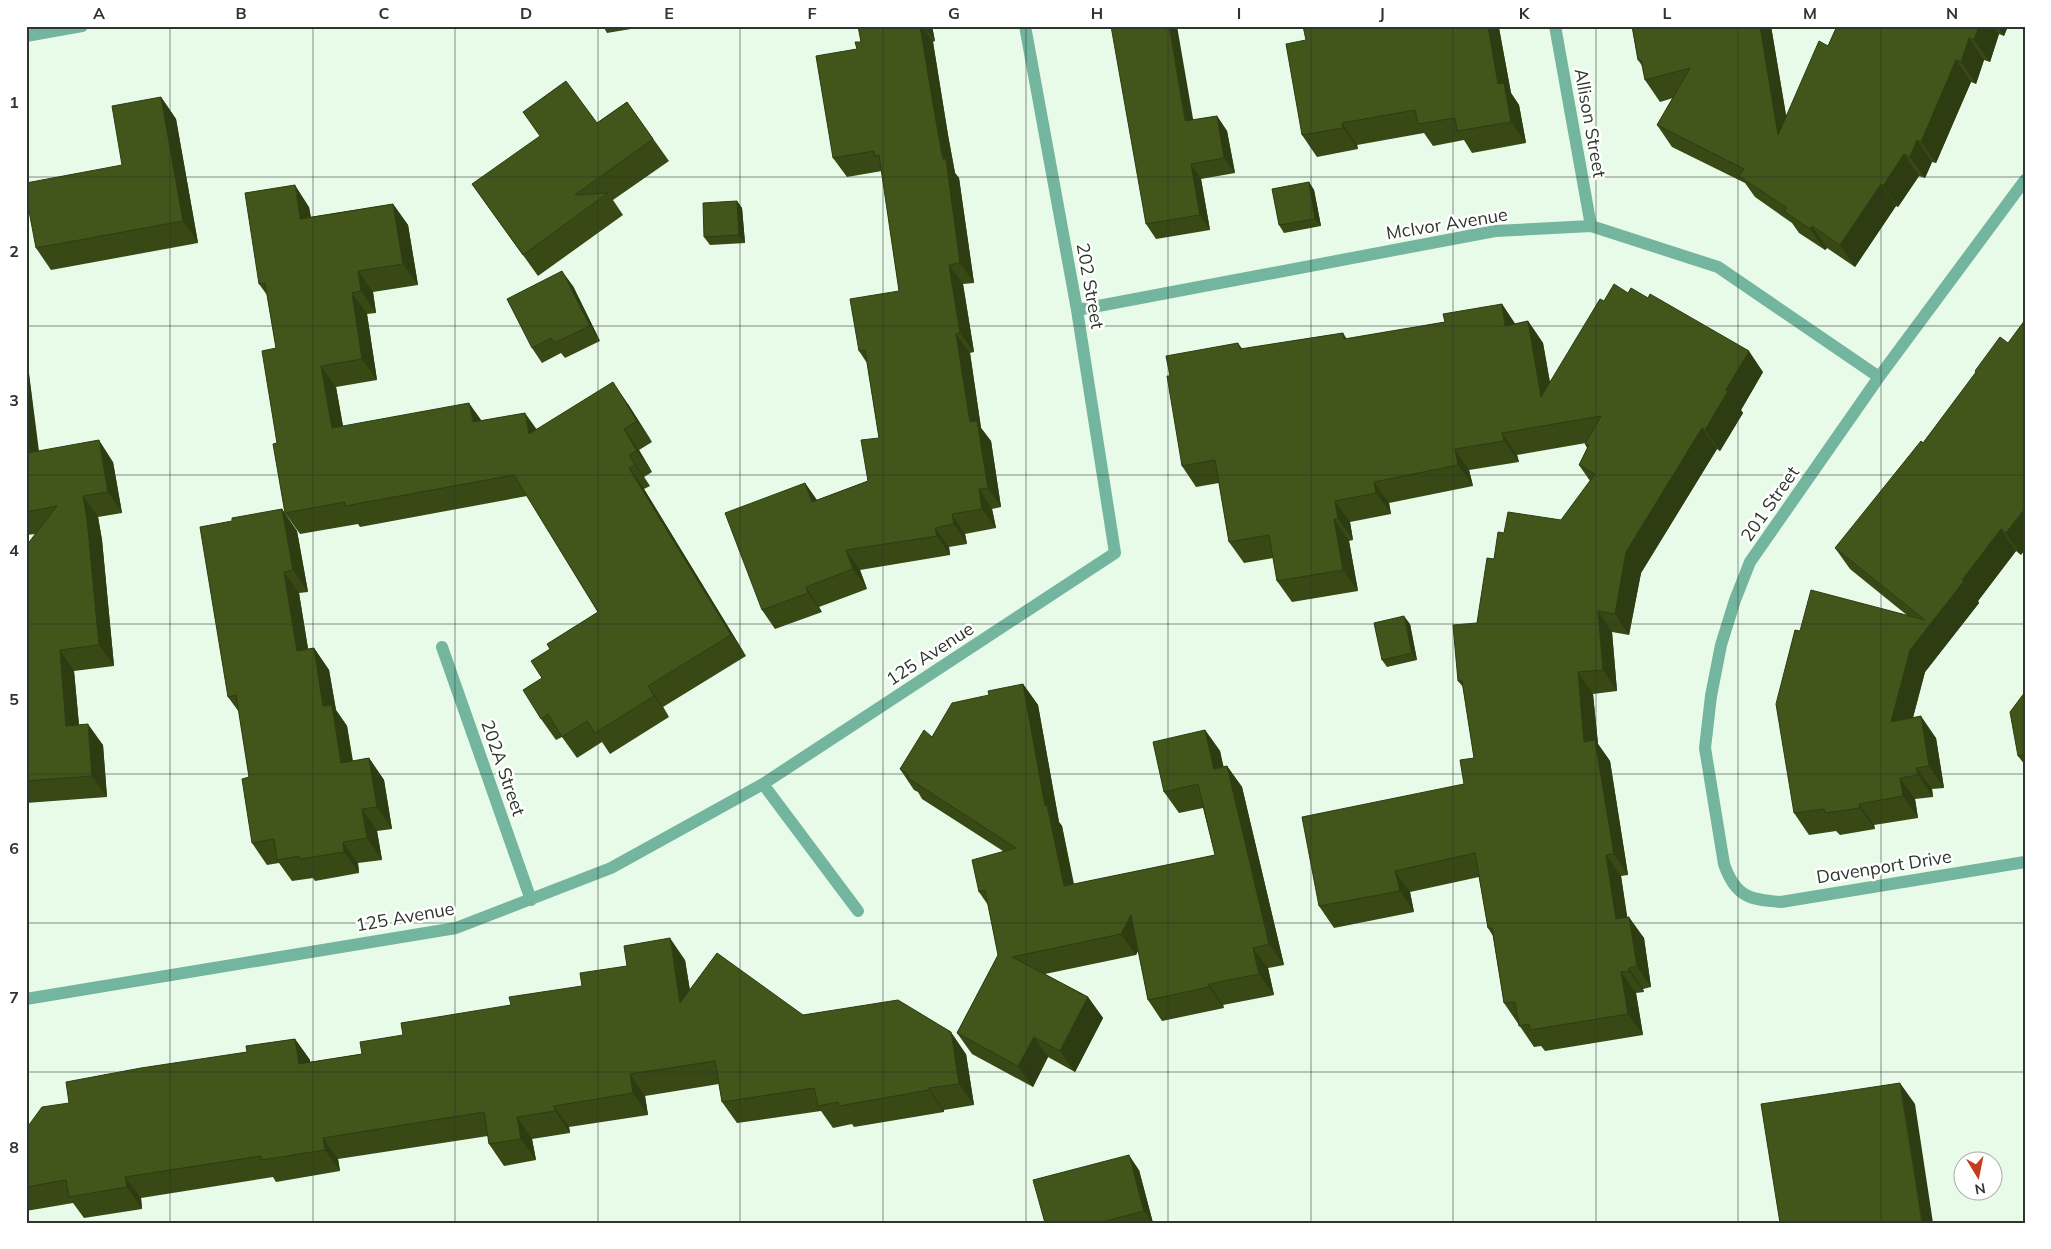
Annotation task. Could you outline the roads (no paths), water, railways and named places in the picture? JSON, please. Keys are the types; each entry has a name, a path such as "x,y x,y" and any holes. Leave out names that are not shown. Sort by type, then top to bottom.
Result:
{"street":[{"path":"26,36 82,26"},
{"name":"202 Street","path":"1025,26 1077,310 1115,553"},
{"name":"Allison Street","path":"1555,26 1591,226"},
{"name":"201 Street","path":"1749,897 1737,889 1730,881 1724,864 1706,748 1711,696 1721,645 1735,600 1750,562 1879,377 2025,180"},
{"name":"McIvor Avenue","path":"1077,310 1495,230 1591,226 1718,267 1879,377"},
{"name":"125 Avenue","path":"26,999 456,928 611,868 763,784 1115,553"},
{"name":"202A Street","path":"442,647 531,900"},
{"path":"763,784 858,911"},
{"name":"Davenport Drive","path":"1749,897 1762,901 1782,902 2025,862"}]}
